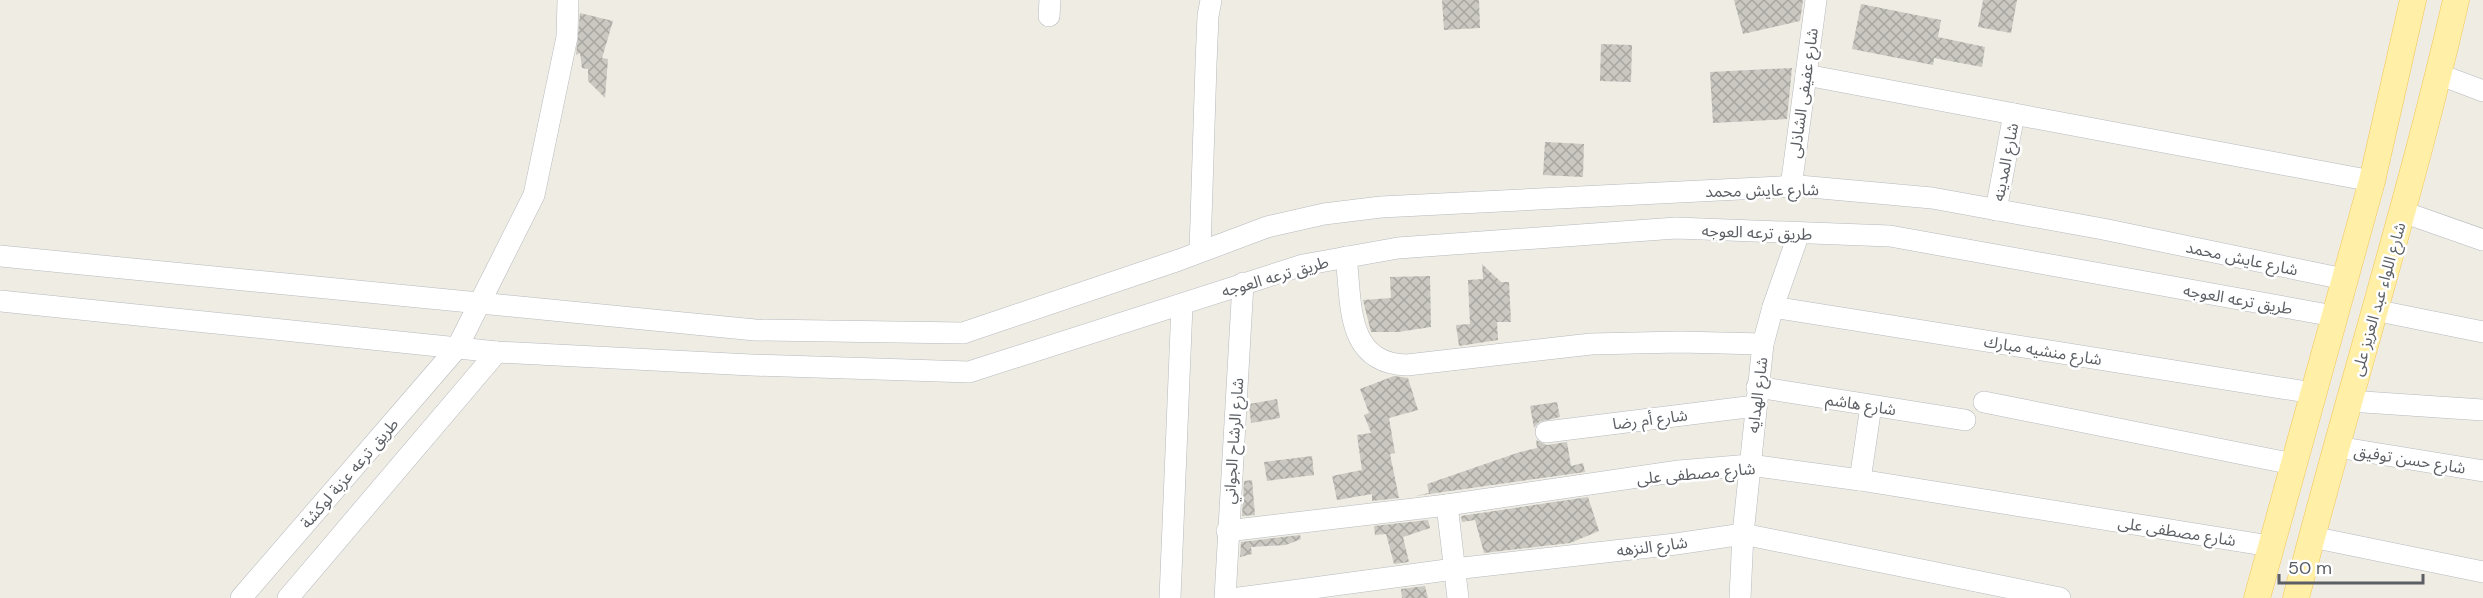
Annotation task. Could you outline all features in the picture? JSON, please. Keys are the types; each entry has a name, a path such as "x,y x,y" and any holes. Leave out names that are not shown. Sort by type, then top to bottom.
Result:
{"main road":[{"path":"2257,598 2372,180 2412,0"},
{"name":"شارع اللواء عبد العزيز على","path":"2296,598 2403,212 2456,0"},
{"path":"2286,490 2293,487 2306,488 2313,490 2322,500"},
{"path":"2272,542 2288,553 2295,553 2310,543"}],"street":[{"name":"طريق ترعه عزبة لوكشة","path":"241,598 457,348 534,195 567,37 568,0"},
{"path":"1200,251 1208,16 1211,0"},
{"name":"شارع عفيفى الشاذلى","path":"1791,187 1816,0"},
{"path":"2438,74 2483,91"},
{"path":"1806,75 2372,180"},
{"name":"شارع المدينه","path":"1996,210 2014,114"},
{"name":"شارع عايش محمد","path":"0,256 756,330 963,333 1179,260 1267,227 1324,214 1381,207 1791,187 1932,198 2103,229 2344,279"},
{"path":"2403,212 2483,240"},
{"name":"طريق ترعه العوجه","path":"0,301 497,352 751,365 969,372 1182,305 1243,283 1302,265 1346,256 1422,246 1676,228 1890,236 2334,316"},
{"name":"شارع الهدايه","path":"1740,598 1743,534 1763,344 1773,307 1799,233"},
{"path":"1346,256 1357,336 1365,350 1377,359 1392,364 1407,365 1591,344 1680,342 1763,344"},
{"name":"شارع الرشاح الجواني","path":"1224,598 1243,283"},
{"path":"1170,598 1182,305"},
{"name":"شارع منشيه مبارك","path":"1773,307 2313,393"},
{"path":"2374,310 2483,332"},
{"name":"طريق ترعه عزبة لوكشة","path":"288,598 497,352"},
{"name":"شارع هاشم","path":"1756,396 1870,405 1965,420"},
{"name":"شارع أم رضا","path":"1546,432 1756,396"},
{"path":"2349,401 2483,410"},
{"path":"1984,402 2293,464"},
{"path":"1860,480 1870,405"},
{"name":"شارع حسن توفيق","path":"2337,447 2483,471"},
{"name":"شارع مصطفى على","path":"1227,531 1447,505 1678,471 1750,465 2272,542"},
{"path":"1447,505 1458,598"},
{"name":"شارع النزهه","path":"1239,598 1743,534 2060,598"},
{"path":"2310,543 2483,572"}],"building":[{"path":"1442,0 1479,0 1480,28 1444,30"},
{"path":"1734,0 1803,0 1800,21 1743,34"},
{"path":"1983,0 2017,0 2011,33 1978,27"},
{"path":"1861,4 1941,20 1938,37 1985,47 1982,67 1934,58 1933,65 1852,49"},
{"path":"580,13 613,21 602,58 608,59 605,98 588,81 588,69 582,68 580,53 576,55"},
{"path":"1601,44 1632,45 1631,82 1600,81"},
{"path":"1792,68 1787,119 1713,123 1710,72"},
{"path":"1545,142 1584,144 1583,177 1543,175"},
{"path":"1482,264 1501,282 1509,282 1511,322 1497,322 1498,340 1459,346 1456,325 1470,324 1468,280 1483,279"},
{"path":"1430,276 1431,327 1398,332 1371,332 1363,300 1391,298 1390,277"},
{"path":"1394,376 1408,378 1418,410 1389,418 1395,453 1390,454 1399,498 1372,501 1372,494 1337,500 1332,476 1362,470 1357,435 1371,433 1364,415 1369,413 1360,389"},
{"path":"1277,399 1280,418 1251,423 1249,404"},
{"path":"1557,402 1560,417 1539,422 1534,428 1530,406"},
{"path":"1536,440 1547,445 1567,442 1571,466 1583,463 1585,472 1415,496 1429,493 1427,484 1537,448"},
{"path":"1312,456 1314,475 1267,481 1264,462"},
{"path":"1252,480 1255,515 1242,516 1244,481"},
{"path":"1588,497 1599,531 1570,543 1484,553 1475,520 1462,522 1461,516"},
{"path":"1428,520 1430,528 1403,537 1409,562 1394,564 1386,534 1375,535 1374,526"},
{"path":"1300,535 1301,539 1286,545 1251,547 1252,554 1240,557 1241,542"},
{"path":"1425,586 1428,598 1402,598 1401,589"}]}
